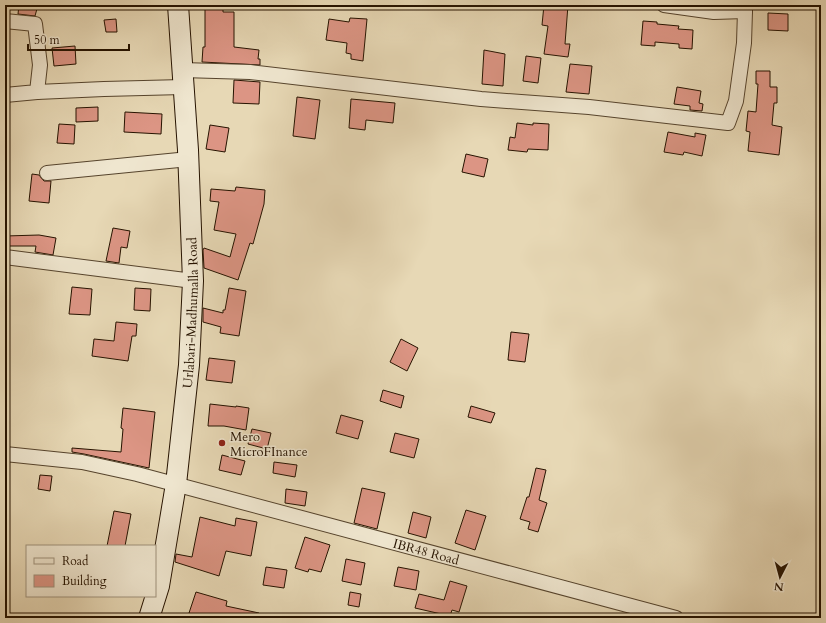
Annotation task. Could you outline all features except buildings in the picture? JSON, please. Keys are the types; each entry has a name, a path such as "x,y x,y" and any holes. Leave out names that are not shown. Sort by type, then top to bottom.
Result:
{"main road":[{"name":"Urlabari-Madhumalla Road","path":"156,596 159,586 176,484 189,365 193,281 189,158 178,5"},
{"name":"Urlabari-Madhumalla Road","path":"149,618 156,597"}],"street":[{"path":"5,95 250,72 481,99 589,107 728,123 736,101 744,42 745,8 714,12 664,5"},
{"path":"5,21 35,24 40,65 37,92"},
{"path":"47,173 189,158"},
{"path":"5,257 193,281"},
{"name":"IBR48 Road","path":"5,454 82,462 176,484 676,618"}],"place":[{"name":"Mero MicroFInance","path":"222,443"}]}
